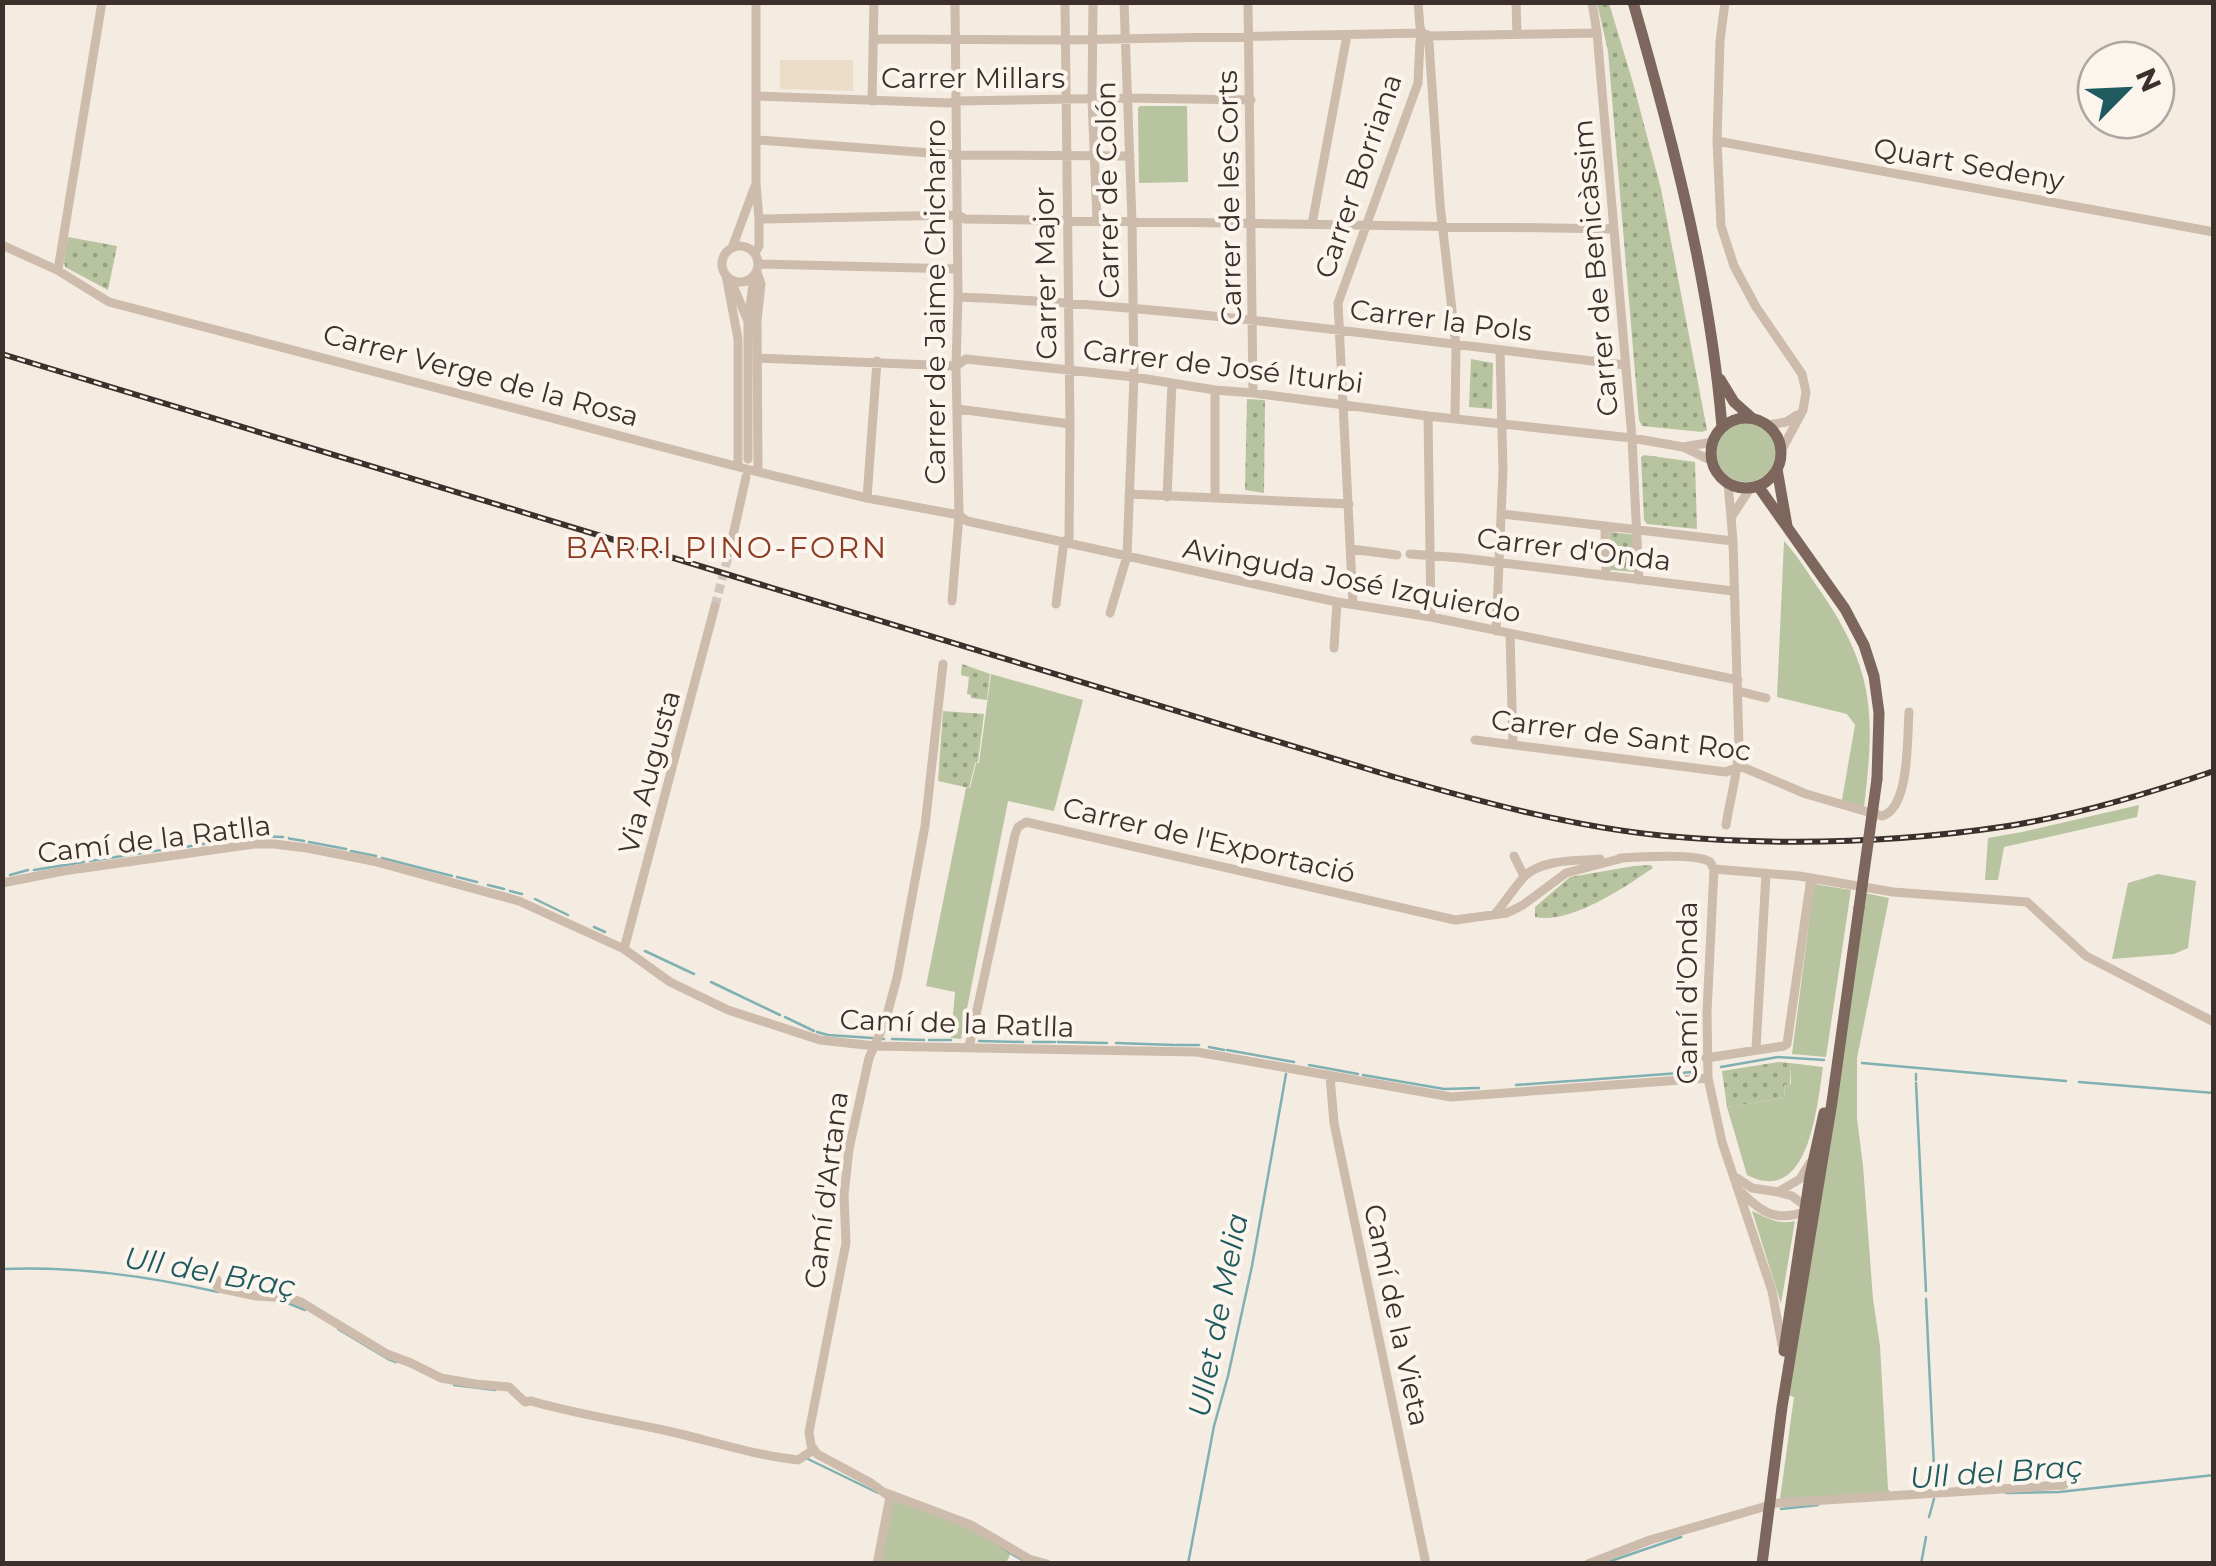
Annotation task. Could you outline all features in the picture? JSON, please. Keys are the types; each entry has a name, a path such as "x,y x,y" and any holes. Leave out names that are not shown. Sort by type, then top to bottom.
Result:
{"main road":[{"path":"1633,2 1681,178 1718,375 1722,427"},
{"path":"1718,375 1726,391 1752,418 1768,425 1776,435 1781,452 1777,470 1787,526"},
{"path":"1752,418 1741,418 1722,427 1713,442 1712,461 1718,473 1735,486 1755,487 1777,470"},
{"path":"1755,487 1787,526 1855,626 1874,676 1879,714 1878,779 1782,1407 1762,1564"},
{"path":"1782,1407 1784,1351 1814,1156 1835,1076"}],"street":[{"path":"58,270 102,2"},
{"path":"748,459 748,322 759,246 756,2"},
{"path":"872,102 874,2"},
{"name":"Carrer de Jaime Chicharro","path":"952,601 960,515 955,2"},
{"name":"Carrer Major","path":"1056,604 1066,542 1070,424 1065,2"},
{"path":"1093,2 1092,100 1098,220"},
{"name":"Carrer de Colón","path":"1110,613 1127,556 1134,377 1124,2"},
{"name":"Carrer de les Corts","path":"1248,2 1253,393"},
{"name":"Carrer Borriana","path":"1353,604 1338,303 1418,83 1422,33 1418,2"},
{"path":"1516,2 1516,34"},
{"name":"Carrer de Benicàssim","path":"1592,2 1632,438 1639,580"},
{"path":"1725,2 1717,141 1721,226 1734,266 1802,374 1806,392 1802,410 1781,452"},
{"path":"1422,33 1429,43 1456,346 1455,418"},
{"path":"874,39 1597,33"},
{"path":"1312,224 1347,36"},
{"path":"1418,83 1433,83"},
{"name":"Carrer Millars","path":"756,96 949,103 1128,98 1251,100"},
{"path":"758,140 956,155 1130,156"},
{"name":"Quart Sedeny","path":"1717,141 2214,232"},
{"path":"748,322 722,266 756,184"},
{"path":"759,219 958,214 965,219 1614,229"},
{"name":"Carrer Verge de la Rosa","path":"2,246 58,270 109,302 758,472 960,515"},
{"path":"732,248 740,246 755,253"},
{"path":"729,278 743,282 756,271 958,269"},
{"path":"756,271 760,284 758,472"},
{"path":"729,278 738,339 738,466"},
{"name":"Carrer la Pols","path":"958,297 1253,321 1626,365"},
{"path":"1496,630 1502,514 1500,350"},
{"name":"Carrer de José Iturbi","path":"758,358 956,366 966,359 1069,369 1215,390 1632,438 1683,447 1712,461"},
{"path":"867,498 877,362"},
{"path":"1167,497 1172,383"},
{"path":"1215,390 1215,498"},
{"path":"958,409 1070,424"},
{"path":"1768,425 1786,422 1802,410"},
{"path":"1428,416 1432,617"},
{"name":"Carrer de José Iturbi","path":"1683,447 1713,442"},
{"path":"729,553 746,477"},
{"path":"1726,825 1737,768 1738,692 1728,482"},
{"path":"1732,516 1755,487"},
{"path":"1129,494 1349,504"},
{"path":"1502,514 1733,542"},
{"name":"Avinguda José Izquierdo","path":"960,515 968,521 1337,602 1432,617 1738,680"},
{"path":"1605,527 1606,576"},
{"path":"1351,549 1397,555"},
{"name":"Carrer d'Onda","path":"1410,554 1734,591"},
{"path":"1334,648 1337,602"},
{"name":"Via Augusta","path":"624,950 715,606"},
{"path":"1510,634 1512,744"},
{"name":"Camí d'Artana","path":"813,1450 809,1432 846,1243 844,1195 849,1149 869,1058 885,1022 897,978 926,826 943,664"},
{"path":"1738,692 1766,698"},
{"name":"Carrer de Sant Roc","path":"1475,740 1726,772 1740,766 1806,794 1877,816 1890,813 1896,806 1904,780 1908,712"},
{"name":"Carrer de l'Exportació","path":"968,1046 1015,835 1026,822 1448,919 1464,921 1499,912"},
{"name":"Camí de la Ratlla","path":"2,884 80,869 274,844 373,861 519,901 624,950 670,982 728,1010 820,1040 875,1046 1196,1052 1451,1097 1708,1078"},
{"path":"1514,856 1522,879 1520,891 1530,900"},
{"path":"1499,912 1522,879 1537,868 1644,856 1702,859 1714,869 1811,878 1893,892 2028,902 2086,956 2214,1022"},
{"path":"1499,912 1515,909 1566,873 1624,858"},
{"path":"1547,865 1554,881"},
{"name":"Camí d'Onda","path":"1714,869 1708,1078 1714,1112 1772,1291 1784,1351"},
{"path":"1756,1049 1766,874"},
{"path":"1706,1058 1786,1046 1811,878"},
{"name":"Camí de la Vieta","path":"1330,1076 1334,1123 1426,1564"},
{"path":"1799,1300 1807,1209 1825,1143"},
{"path":"1778,1192 1800,1179 1814,1156"},
{"path":"1734,1175 1752,1188 1792,1196 1807,1209"},
{"path":"1740,1190 1773,1215 1786,1217 1807,1209"},
{"path":"218,1280 219,1288 301,1302 387,1354 442,1378 509,1387 525,1402 670,1431 773,1457 798,1460 813,1450 885,1493 971,1525 1029,1559 1048,1564"},
{"path":"1588,1564 1650,1540 1769,1505 2064,1485"},
{"path":"877,1564 891,1499 885,1493"}],"green space":[{"path":"1597,3 1609,3 1661,189 1707,430 1702,432 1642,426 1639,420 1608,51"},
{"path":"1140,106 1187,106 1188,182 1139,183"},
{"path":"68,237 117,246 108,290 65,267"},
{"path":"1471,359 1493,363 1492,409 1469,407"},
{"path":"1247,399 1265,400 1264,493 1245,490"},
{"path":"1746,422 1767,431 1776,452 1767,473 1746,482 1725,473 1716,452 1725,431"},
{"path":"1644,455 1695,462 1697,529 1647,524 1644,520"},
{"path":"1610,532 1636,535 1636,572 1610,570"},
{"path":"1784,541 1839,620 1861,670 1867,695 1870,746 1864,807 1842,800 1855,725 1847,714 1777,697"},
{"path":"962,664 990,674 987,700 967,694 969,677 961,675"},
{"path":"991,674 1083,700 1054,811 1008,801 961,1039 951,1038 955,992 926,986 966,788 970,788 979,763"},
{"path":"943,711 984,714 978,762 969,788 938,781"},
{"path":"2139,805 2137,817 2004,847 1998,880 1985,880 1988,838"},
{"path":"1651,865 1653,868 1622,888 1578,911 1535,917 1535,907 1570,877"},
{"path":"2158,874 2196,881 2188,948 2174,954 2112,959 2128,883"},
{"path":"1814,884 1851,890 1826,1057 1792,1054"},
{"path":"1865,893 1889,898 1857,1058 1857,1118 1891,1493 1780,1499 1794,1397 1787,1395"},
{"path":"1790,1063 1823,1067 1813,1127 1797,1165 1784,1177 1768,1181 1747,1175 1727,1107 1785,1098 1784,1085 1791,1084"},
{"path":"1790,1063 1785,1098 1727,1107 1722,1071"},
{"path":"1752,1211 1778,1221 1795,1221 1781,1304"},
{"path":"893,1498 971,1527 1011,1553 1006,1563 879,1564"}],"shaded area":[{"path":"780,60 853,60 853,91 780,89"}],"waterway":[{"path":"254,836 283,837"},
{"path":"236,839 252,837"},
{"path":"185,847 232,839"},
{"path":"292,839 304,841"},
{"path":"309,842 346,849"},
{"path":"90,861 181,847"},
{"path":"351,851 376,856"},
{"path":"382,858 452,876"},
{"path":"34,870 84,862"},
{"path":"10,875 28,870"},
{"path":"457,877 477,882"},
{"path":"488,885 504,889"},
{"path":"510,891 522,894"},
{"path":"535,899 568,915"},
{"path":"594,927 605,932"},
{"path":"645,951 694,974"},
{"path":"711,982 780,1015"},
{"path":"785,1017 814,1031"},
{"path":"817,1032 872,1038"},
{"path":"892,1039 924,1040"},
{"path":"929,1040 951,1040"},
{"path":"979,1041 1023,1042"},
{"path":"1033,1042 1055,1042"},
{"path":"1058,1042 1107,1043"},
{"path":"1116,1043 1174,1045"},
{"path":"1176,1045 1199,1045"},
{"path":"1209,1047 1224,1050"},
{"path":"1227,1050 1294,1062"},
{"path":"1721,1067 1778,1057 1824,1060"},
{"path":"1862,1063 2066,1081"},
{"path":"1309,1065 1358,1074"},
{"path":"1572,1081 1693,1072"},
{"name":"Ullet de Melia","path":"1188,1564 1214,1426 1252,1266 1286,1074"},
{"path":"1916,1074 1916,1080"},
{"path":"1363,1075 1444,1089 1479,1088"},
{"path":"1516,1085 1570,1081"},
{"path":"2079,1082 2214,1093"},
{"path":"1916,1083 1926,1291"},
{"name":"Ull del Braç","path":"2,1269 111,1273 218,1292"},
{"path":"1926,1299 1935,1489"},
{"name":"Ull del Braç","path":"285,1302 305,1310"},
{"name":"Ull del Braç","path":"338,1329 396,1362"},
{"name":"Ull del Braç","path":"454,1385 495,1390"},
{"name":"Ull del Braç","path":"808,1459 878,1493"},
{"name":"Ull del Braç","path":"2006,1493 2059,1492 2214,1475"},
{"path":"1929,1517 1934,1499"},
{"name":"Ull del Braç","path":"1781,1509 1818,1505"},
{"name":"Ull del Braç","path":"1602,1564 1681,1537"},
{"path":"1921,1564 1926,1537"},
{"name":"Ull del Braç","path":"1001,1547 1012,1554"},
{"name":"Ull del Braç","path":"1013,1555 1028,1563"}],"tunnel":[{"path":"715,606 729,553"}],"railway":[{"path":"2,354 1391,776 1562,820 1666,836 1751,841 1923,836 2060,816 2214,771"}],"district":[{"name":"BARRI PINO-FORN","path":"727,547"}]}
